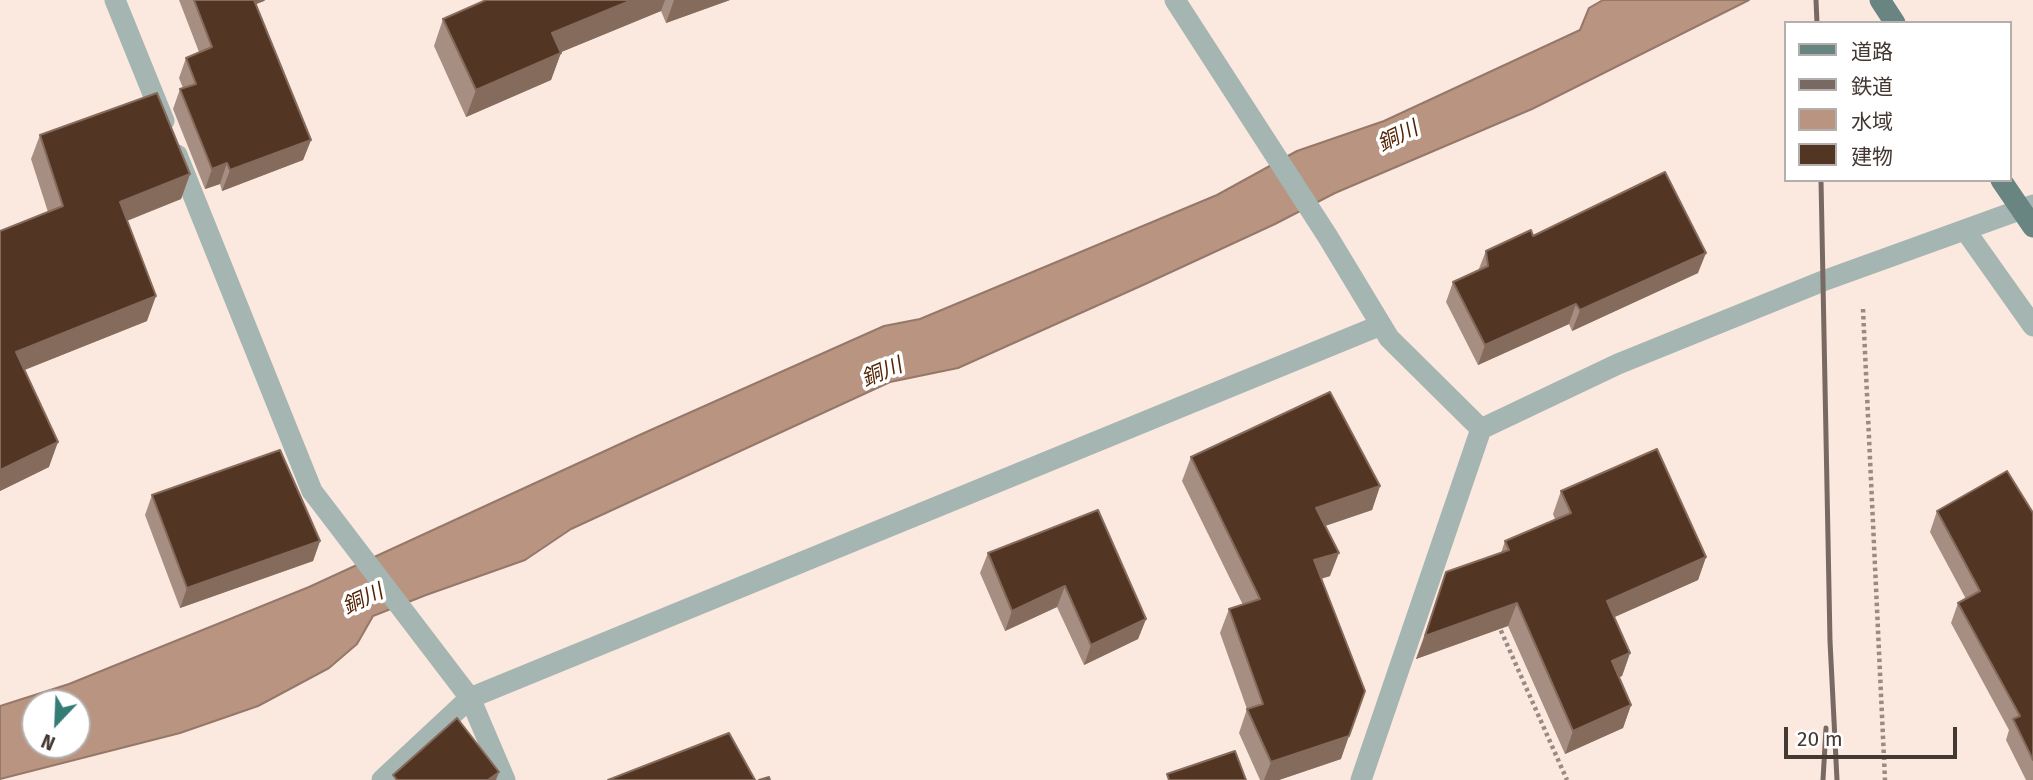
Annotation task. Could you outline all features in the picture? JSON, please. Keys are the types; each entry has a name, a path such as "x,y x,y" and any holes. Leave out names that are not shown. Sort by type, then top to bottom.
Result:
{"main road":[{"path":"1880,0 1894,21"},
{"path":"2002,182 2033,227"}],"street":[{"path":"115,0 312,491 470,698 505,780"},
{"path":"1175,0 1321,226 1389,338 1481,429"},
{"path":"1361,780 1481,429 1618,364 1861,268 2033,205"},
{"path":"1965,230 2033,326"},
{"path":"383,780 470,698 1381,325"}],"path":[{"path":"1861,268 1885,780"},
{"path":"1495,617 1567,780"}],"water":[{"name":"銅川","path":"1603,0 1749,0 1532,109 1335,193 1275,224 958,368 890,382 571,529 525,560 373,616 357,644 329,668 258,706 180,733 91,756 91,689 53,689 309,587 884,326 920,319 1217,195 1297,151 1384,121 1580,30 1589,8"},
{"path":"21,699 21,759 78,759 0,779 0,706"}],"building":[{"path":"194,0 254,0 311,140 230,170 227,163 212,169 180,89 196,84 186,58 212,47"},
{"path":"486,0 632,0 552,33 561,53 476,90 443,19"},
{"path":"157,93 190,174 120,202 156,296 16,352 58,442 0,470 0,231 63,206 40,135"},
{"path":"1665,172 1706,253 1580,310 1576,304 1485,345 1453,282 1488,266 1486,251 1531,230 1533,236"},
{"path":"1330,392 1380,486 1316,508 1339,553 1314,560 1365,691 1349,736 1271,762 1247,709 1263,704 1229,609 1260,599 1191,457"},
{"path":"1657,449 1706,557 1607,601 1630,653 1612,661 1631,705 1573,731 1517,603 1425,636 1446,572 1509,550 1505,541 1571,513 1561,491"},
{"path":"280,450 320,541 187,588 152,495"},
{"path":"2007,471 2033,513 2033,760 2013,719 2020,716 1958,603 1980,591 1937,511"},
{"path":"1098,510 1146,619 1091,645 1065,586 1012,611 988,553"},
{"path":"457,718 499,772 488,780 397,780 393,775"},
{"path":"729,733 755,780 608,780"},
{"path":"1235,751 1246,780 1169,780 1167,774"}],"railway":[{"path":"1816,0 1817,21"},
{"path":"1821,182 1830,641 1837,780"},
{"path":"1823,780 1826,728"}]}
